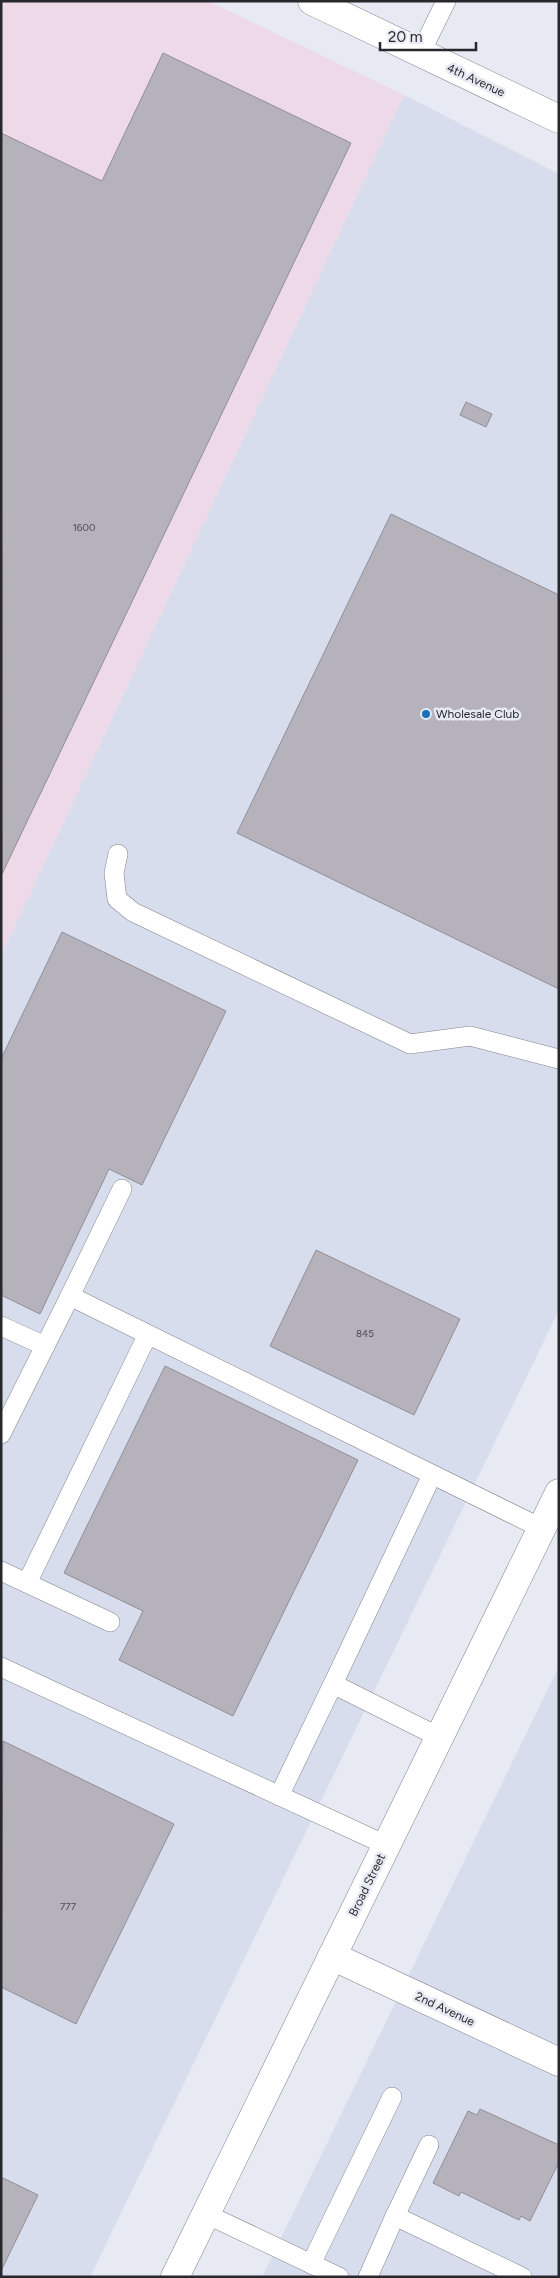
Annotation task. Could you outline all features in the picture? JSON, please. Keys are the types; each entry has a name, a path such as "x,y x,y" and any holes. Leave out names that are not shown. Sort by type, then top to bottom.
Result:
{"main road":[{"name":"4th Avenue","path":"312,1 559,119"},
{"name":"Broad Street","path":"175,2277 559,1492"},
{"name":"2nd Avenue","path":"332,1956 559,2062"}],"lane":[{"path":"420,54 446,1"},
{"path":"118,854 114,873 117,900 133,912 410,1044 470,1036 559,1059"},
{"path":"1,1434 122,1189"},
{"path":"70,1296 147,1336 541,1528"},
{"path":"1,1326 44,1346"},
{"path":"27,1583 147,1336"},
{"path":"279,1796 432,1475"},
{"path":"1,1571 110,1622"},
{"path":"1,1667 386,1846"},
{"path":"333,1684 439,1737"},
{"path":"311,2264 392,2097"},
{"path":"368,2277 429,2145"},
{"path":"206,2214 339,2277"},
{"path":"395,2216 522,2277"}],"shaded area":[{"path":"1,1 208,1 404,95 1,956"},
{"path":"404,95 559,174 559,1310 90,2277 1,2277 1,956"},
{"path":"559,1666 559,2277 262,2277"}],"building":[{"path":"163,53 351,143 2,874 1,133 102,181"},
{"path":"466,402 492,414 486,427 460,415"},
{"name":"Wholesale Club","path":"391,514 559,595 559,989 237,833"},
{"path":"62,932 226,1011 142,1185 109,1169 40,1314 1,1295 1,1059"},
{"path":"316,1250 460,1319 414,1415 270,1346"},
{"path":"165,1366 358,1460 233,1716 119,1660 143,1611 64,1573"},
{"path":"3,1741 174,1824 76,2024 1,1987"},
{"path":"480,2109 559,2145 559,2162 530,2221 521,2216 519,2220 461,2192 459,2196 433,2183 468,2111 477,2115"},
{"path":"1,2177 38,2195 1,2271"}],"place":[{"name":"Wholesale Club","path":"426,714"}]}
